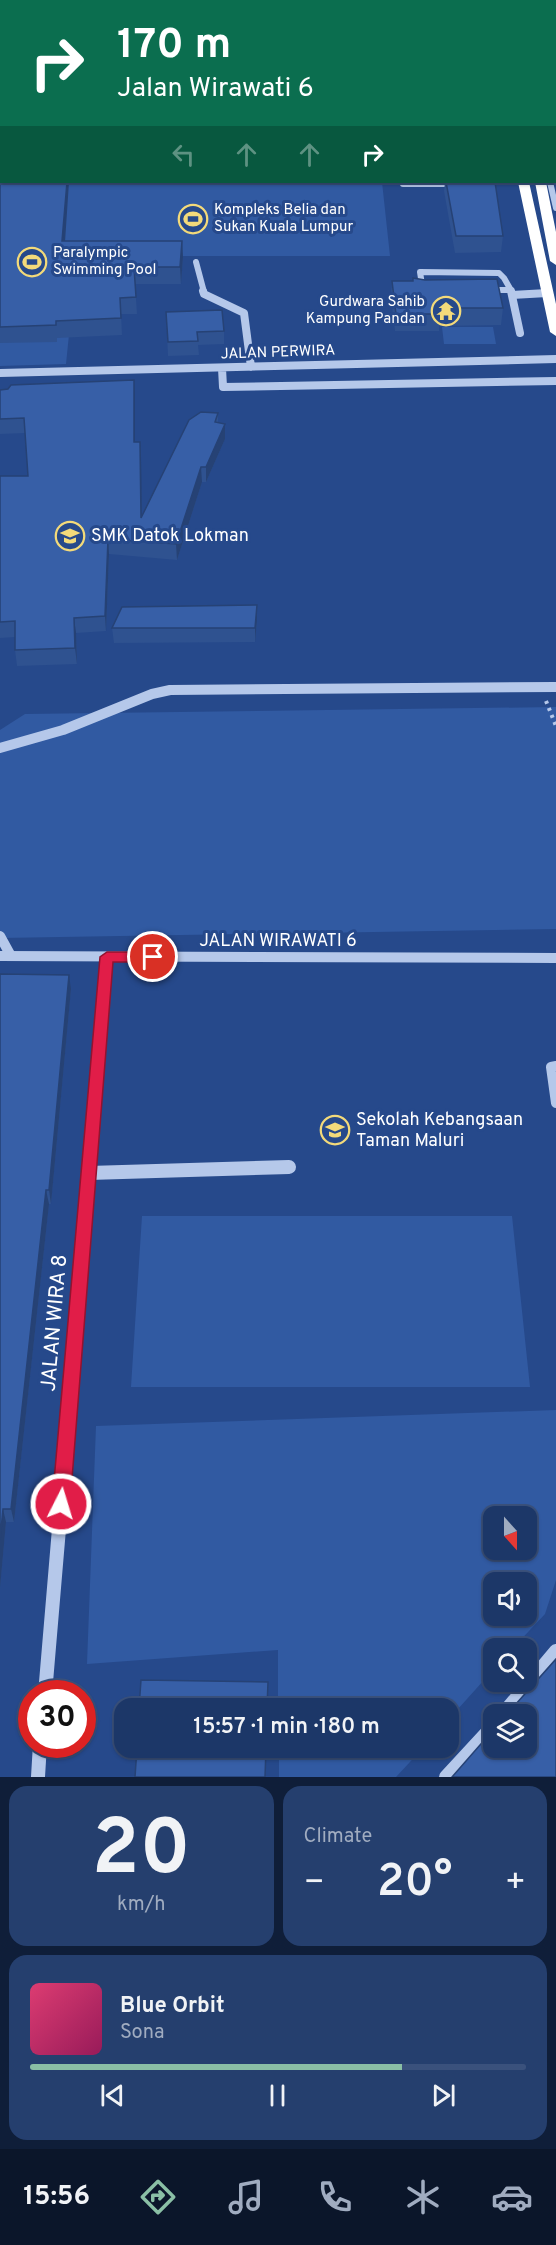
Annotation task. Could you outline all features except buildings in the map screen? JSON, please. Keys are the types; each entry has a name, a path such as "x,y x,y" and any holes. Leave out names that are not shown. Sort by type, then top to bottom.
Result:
{"highway":[{"path":"523,183 556,332"},
{"path":"540,183 556,261"}],"street":[{"path":"523,183 556,325"},
{"path":"550,183 556,208"},
{"path":"404,184 463,184"},
{"path":"196,262 204,294 244,313 251,367"},
{"path":"427,292 421,289 419,274 426,271 499,273 503,275 511,292 520,333"},
{"path":"474,291 547,293"},
{"name":"JALAN PERWIRA","path":"0,373 556,358"},
{"path":"222,368 223,387 556,381"},
{"path":"0,748 63,729 152,694 170,690 556,687"},
{"path":"0,936 5,956"},
{"name":"JALAN WIRAWATI 6","path":"5,956 556,958"},
{"name":"JALAN WIRA 8","path":"46,1680 107,957"},
{"path":"556,1066 551,1066 556,1103"},
{"path":"89,1173 289,1167"},
{"path":"511,1704 556,1651"},
{"path":"446,1777 483,1737"},
{"path":"38,1777 39,1758"}],"path":[{"path":"541,687 556,726"}],"shaded area":[{"name":"Kompleks Belia dan Sukan Kuala Lumpur","path":"0,183 382,183 390,256 77,256 66,364 0,366"},
{"path":"442,327 493,327 496,344 444,344"},
{"path":"556,707 556,929 0,938 0,730 25,714"},
{"path":"142,1216 512,1216 530,1387 131,1387"},
{"path":"556,1410 556,1580 545,1614 537,1622 537,1572 483,1572 483,1626 534,1626 522,1638 483,1638 483,1681 459,1708 459,1698 278,1698 278,1650 87,1664 96,1426"},
{"path":"279,1758 414,1758 396,1777 279,1777"}],"place":[{"name":"Kompleks Belia dan Sukan Kuala Lumpur","path":"193,219"},
{"name":"Paralympic Swimming Pool","path":"32,262"},
{"name":"Gurdwara Sahib Kampung Pandan","path":"446,311"},
{"name":"SMK Datok Lokman","path":"70,536"},
{"name":"Sekolah Kebangsaan Taman Maluri","path":"335,1130"}],"route":[{"path":"61,1504 107,957 153,957"}]}
